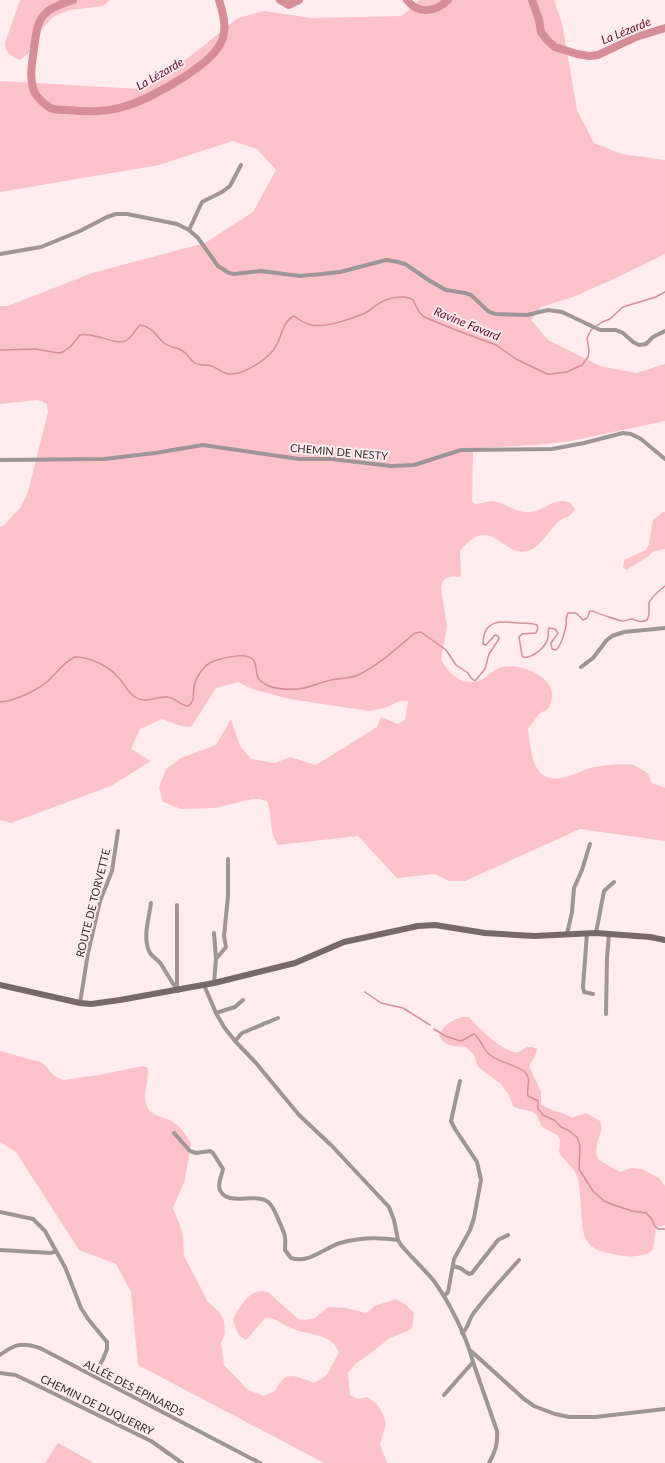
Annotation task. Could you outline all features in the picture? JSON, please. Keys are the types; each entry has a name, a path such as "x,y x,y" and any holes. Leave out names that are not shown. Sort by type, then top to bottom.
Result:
{"street":[{"path":"189,230 202,202 222,192 230,186 240,165"},
{"path":"0,254 41,247 58,241 107,217 116,214 128,214 177,224 189,230 198,238 218,266 234,274 261,271 300,276 322,274 340,272 386,260 405,264 446,290 470,295 488,310 496,314 527,315 548,310 562,312 596,329 616,330 623,333 639,345 646,344 657,335 665,331"},
{"name":"CHEMIN DE NESTY","path":"0,460 65,460 104,458 155,453 204,445 299,459 332,458 391,466 414,465 461,450 552,449 623,433 631,434 641,439 665,459"},
{"path":"581,667 593,658 606,640 612,636 624,632 665,628"},
{"name":"ROUTE DE TORVETTE","path":"80,1003 88,953 100,901 112,871 118,832"},
{"path":"567,934 572,912 574,888 582,870 590,844"},
{"path":"216,960 226,947 224,936 228,896 228,859"},
{"path":"596,933 604,891 614,882"},
{"path":"152,904 146,935 148,945 151,954 160,962 167,976 178,991"},
{"path":"177,905 178,991"},
{"path":"0,985 80,1003 92,1004 178,991 214,983 295,963 344,942 418,926 435,926 485,933 534,936 596,933 650,937 665,940"},
{"path":"214,933 216,960 214,983"},
{"path":"587,933 583,987 584,992 593,994"},
{"path":"606,1014 607,958 610,934"},
{"path":"204,985 216,1013 224,1027 235,1041 261,1068 299,1115 332,1146 389,1208 394,1220 398,1240 404,1249 433,1280 444,1296 470,1351 497,1431 498,1440 489,1463"},
{"path":"216,1013 235,1007 243,1000"},
{"path":"235,1041 242,1033 278,1018"},
{"path":"444,1296 448,1292 454,1259 470,1230 474,1218 482,1180 477,1162 455,1130 451,1121 460,1081"},
{"path":"174,1133 190,1151 196,1153 210,1151 213,1153 223,1169 219,1184 220,1191 225,1195 233,1198 244,1199 252,1197 262,1198 269,1202 286,1234 285,1250 291,1258 301,1259 316,1256 339,1243 363,1238 380,1237 398,1240"},
{"path":"0,1212 33,1219 45,1231 56,1250 65,1267 81,1308 107,1342 107,1349 94,1375"},
{"path":"452,1266 460,1268 469,1274 472,1273 498,1240 508,1235"},
{"path":"0,1250 51,1253 56,1250"},
{"path":"462,1333 467,1327 472,1315 490,1292 498,1283 502,1281 519,1260"},
{"name":"ALLÉE DES EPINARDS","path":"0,1355 11,1347 20,1344 29,1344 40,1348 260,1463"},
{"path":"470,1351 524,1399 534,1406 555,1414 569,1418 595,1417 665,1409"},
{"path":"444,1395 473,1362"},
{"name":"CHEMIN DE DUQUERRY","path":"0,1373 15,1375 130,1430 151,1441 182,1463"}],"shaded area":[{"path":"20,0 110,0 103,6 70,10 53,17 35,37 29,53 20,60 12,56 6,50 5,43"},
{"path":"419,0 554,0 562,23 577,110 594,143 622,154 665,160 665,254 573,297 541,307 531,320 548,340 600,366 636,373 665,364 665,421 571,441 539,445 478,448 473,452 472,501 475,504 493,501 516,510 531,512 555,502 565,501 571,503 575,510 568,517 558,522 539,544 528,551 519,551 496,539 488,536 480,536 471,540 460,551 461,575 459,577 452,576 447,578 444,580 441,588 447,626 441,660 452,674 460,680 469,682 479,681 495,670 506,667 522,668 531,671 545,680 550,686 552,693 549,708 539,714 528,729 532,754 539,771 548,777 560,778 573,775 590,768 605,766 629,764 640,768 649,775 652,783 665,788 665,841 580,829 465,881 449,881 435,874 397,878 358,836 278,845 273,834 267,801 252,799 215,808 181,809 163,802 159,787 166,769 181,758 216,745 231,719 240,746 251,759 275,763 290,757 316,765 377,727 381,717 398,724 405,720 408,701 400,701 385,708 369,711 290,699 252,689 238,682 216,688 191,727 181,726 162,719 140,729 131,749 151,761 111,786 11,823 0,820 0,527 4,525 21,507 28,492 48,412 47,404 38,400 0,404 0,306 8,306 92,273 205,243 253,212 276,170 257,149 233,141 159,165 0,192 0,81 140,89 188,58 238,18 264,11 311,18 402,16"},
{"path":"665,512 665,549 652,552 649,556 626,570 623,567 624,560 646,550 649,544 653,520"},
{"path":"462,1017 469,1017 479,1028 497,1043 510,1051 517,1053 527,1047 537,1049 529,1066 541,1092 541,1104 548,1109 565,1114 572,1118 586,1113 600,1121 602,1128 597,1144 596,1154 599,1160 620,1172 631,1168 642,1169 659,1178 665,1186 665,1225 656,1227 653,1249 650,1252 639,1256 625,1256 607,1253 593,1247 586,1240 583,1232 580,1191 576,1174 559,1152 560,1140 557,1135 542,1127 536,1114 513,1106 509,1095 501,1084 478,1067 474,1055 466,1047 450,1045 441,1039 439,1035 443,1028"},
{"path":"0,1051 40,1062 45,1065 54,1076 63,1080 99,1075 143,1066 148,1068 145,1099 148,1108 153,1114 176,1124 191,1143 185,1180 173,1208 183,1234 184,1256 208,1302 220,1313 224,1321 225,1334 221,1343 224,1365 248,1390 264,1396 275,1391 283,1379 291,1376 314,1383 327,1375 339,1352 334,1344 326,1338 290,1328 277,1320 269,1318 265,1318 246,1340 243,1338 237,1332 233,1319 242,1303 256,1292 268,1292 298,1319 305,1320 315,1318 328,1307 346,1308 366,1313 375,1306 396,1299 405,1304 414,1313 412,1329 390,1338 356,1363 348,1373 350,1395 358,1399 367,1397 377,1404 383,1414 386,1424 380,1444 387,1463 324,1463 138,1365 131,1292 116,1264 79,1250 16,1152 0,1142"},
{"path":"58,1443 94,1463 45,1463"}],"waterway":[{"name":"La Lézarde","path":"73,0 48,11 40,21 37,29 32,59 32,86 42,102 53,109 89,111 110,110 134,103 160,91 200,66 217,49 223,37 224,19 219,0"},
{"name":"La Lézarde","path":"280,0 289,5 299,0"},
{"name":"La Lézarde","path":"407,0 411,5 422,10 433,9 448,0"},
{"name":"La Lézarde","path":"532,0 539,20 541,32 548,41 555,47 577,54 589,56 598,55 636,37 665,28"},
{"name":"Ravine Favard","path":"0,350 36,349 58,353 63,352 71,346 80,335 85,334 117,342 123,342 127,340 140,325 151,330 166,344 183,351 196,363 200,365 213,366 223,372 235,374 249,369 269,355 277,344 287,321 294,316 311,325 317,326 331,324 365,313 386,300 405,297 413,300 419,312 424,317 496,345 516,359 547,374 551,374 567,372 582,365 588,357 589,351 587,338 591,330 602,322 610,319 623,307 656,297 665,292"},
{"path":"0,702 20,697 41,686 75,657 93,660 105,666 119,678 128,691 142,700 168,697 188,706 193,700 194,687 201,671 214,661 235,656 247,656 251,658 254,661 258,679 269,686 284,689 304,688 331,680 358,675 381,661 415,633 421,632 446,650 456,665 468,673 475,681 485,669 489,654 499,639 498,636 495,635 486,645 483,644 486,630 494,623 528,623 537,625 538,628 536,633 522,634 519,637 522,655 523,657 527,657 538,652 545,645 548,638 549,628 555,629 558,633 551,643 552,649 556,650 558,648 564,636 568,613 576,613 583,620 587,618 590,611 623,621 632,619 641,622 647,620 649,616 650,601 665,586"},
{"path":"365,992 381,1003 403,1008 430,1025"},
{"path":"434,1029 445,1036 461,1041 474,1034 490,1055 525,1072 528,1078 528,1096 538,1101 538,1109 543,1115 554,1120 561,1127 577,1137 580,1146 579,1169 593,1191 604,1201 611,1204 632,1211 646,1213 658,1229 665,1229"}]}
